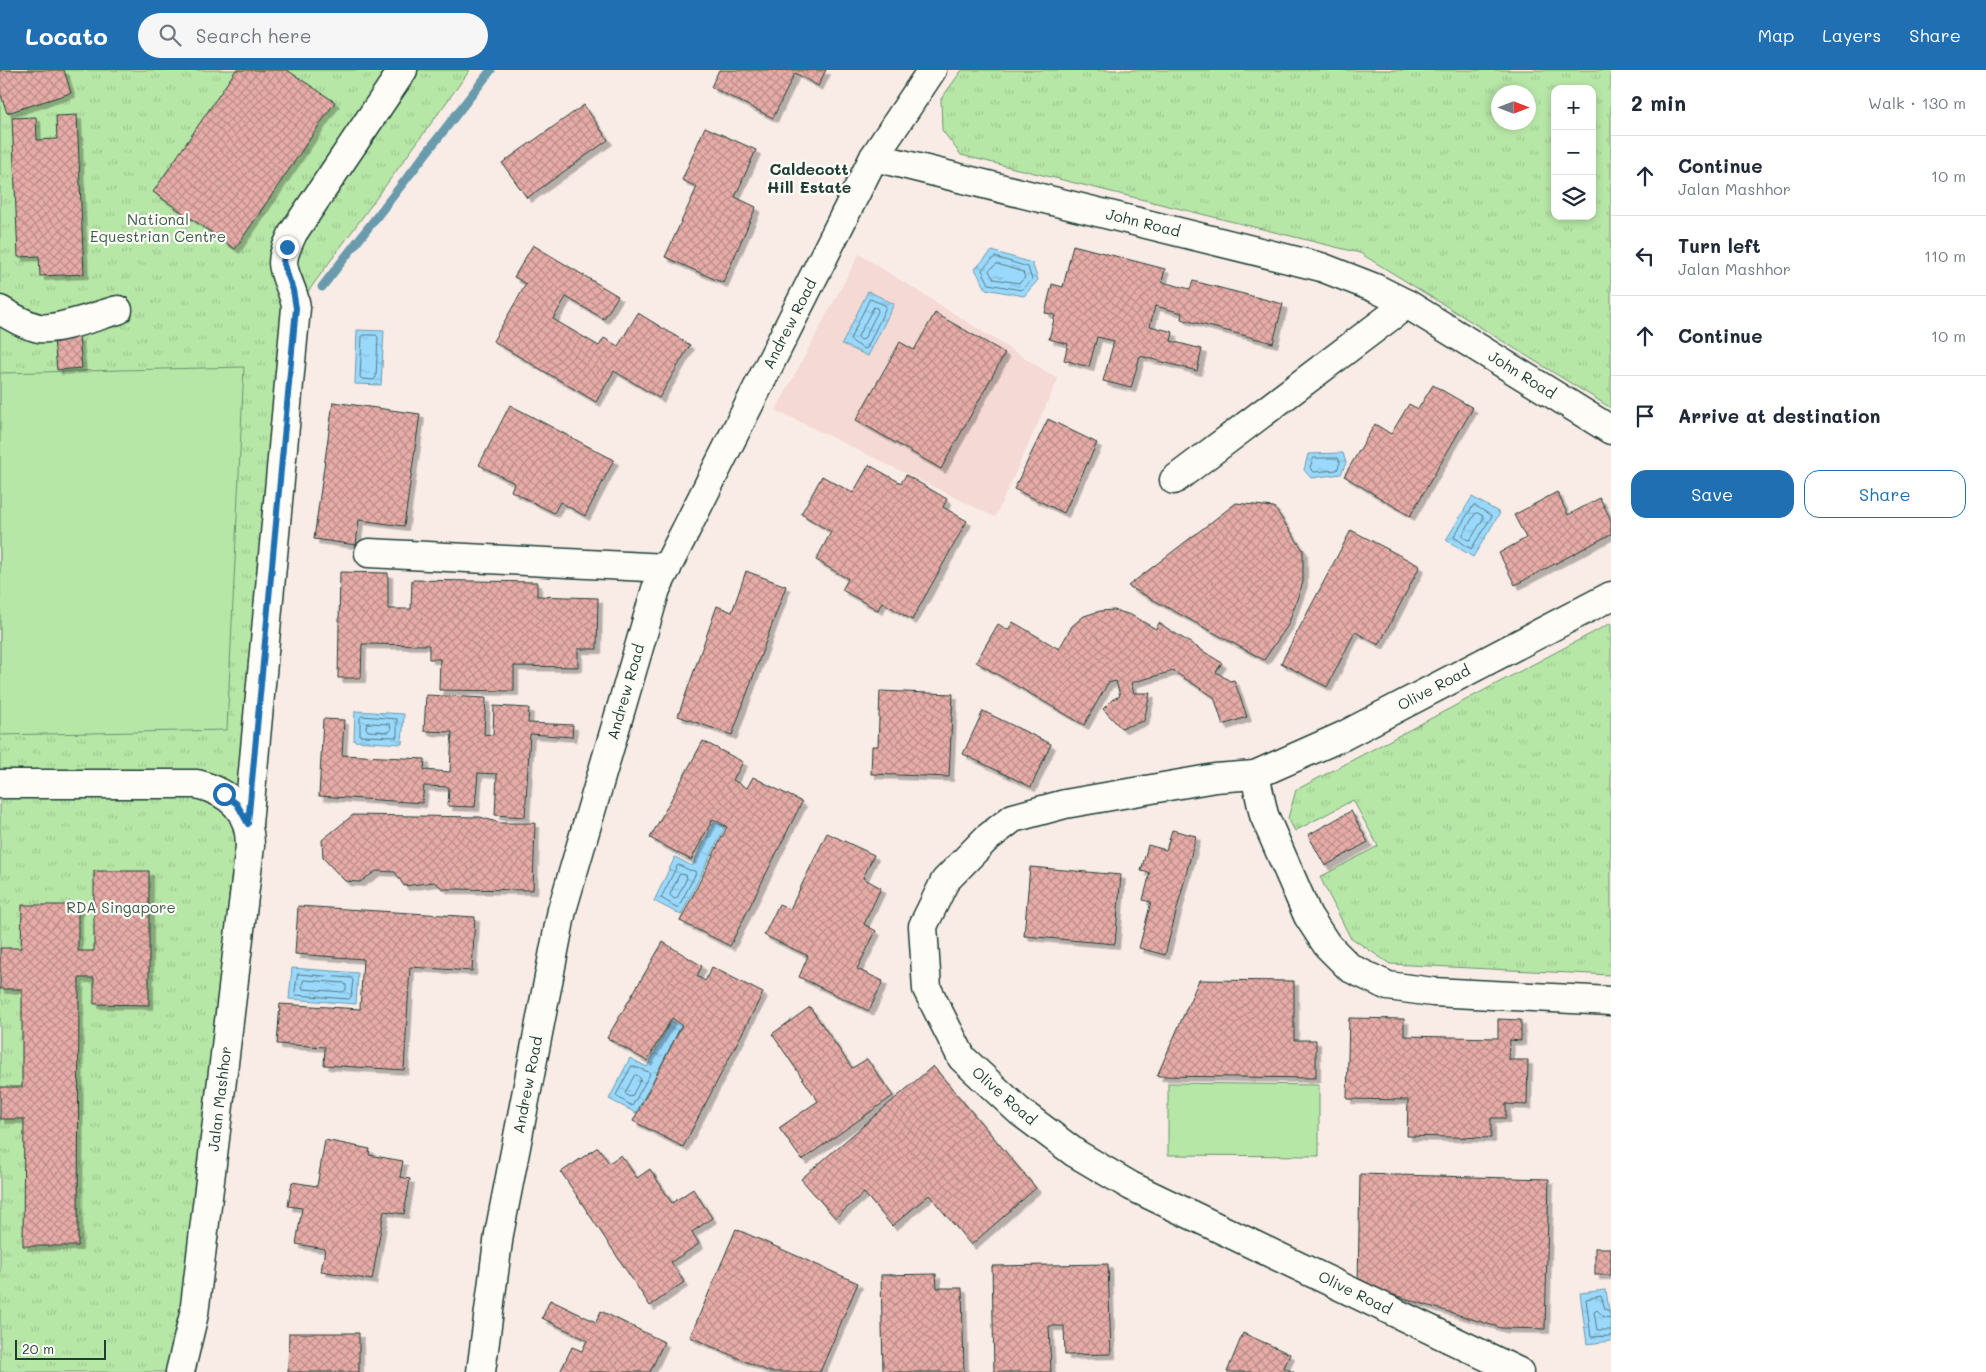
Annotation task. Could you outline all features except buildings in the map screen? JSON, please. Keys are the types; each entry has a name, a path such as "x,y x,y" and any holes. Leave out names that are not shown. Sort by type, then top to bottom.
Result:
{"street":[{"name":"Jalan Mashhor","path":"180,1372 194,1314 250,846 248,824 296,308 293,290 283,262 293,233 403,70"},
{"name":"Andrew Road","path":"481,1372 499,1234 562,910 656,591 874,157 932,70"},
{"name":"John Road","path":"874,157 1320,267 1375,288 1407,304 1611,430"},
{"path":"1174,480 1407,304"},
{"path":"0,310 38,328 50,328 118,310"},
{"path":"369,553 667,568"},
{"name":"Olive Road","path":"1519,1372 1131,1186 1075,1153 1019,1112 962,1058 927,988 923,926 945,881 986,839 1013,818 1074,802 1215,778 1255,775 1343,736 1611,596"},
{"path":"1255,775 1264,815 1308,916 1327,945 1350,968 1388,986 1433,992 1611,1001"},
{"name":"Jalan Mashhor","path":"0,784 197,784 212,788 237,804 248,824"}],"shaded area":[{"path":"859,254 1058,379 995,517 776,410"}],"green space":[{"name":"National Equestrian Centre","path":"0,70 470,70 296,308 179,1372 0,1372"},
{"path":"962,70 1611,70 1611,408 1360,253 961,155 942,130 941,99"},
{"path":"244,367 227,730 0,735 0,373"},
{"path":"1611,623 1611,975 1390,964 1350,937 1320,877 1378,846 1353,800 1295,831 1288,818 1296,790"},
{"path":"1168,1083 1319,1085 1319,1156 1168,1155"}],"water":[{"path":"992,251 1032,263 1038,280 1024,296 986,289 975,269"},
{"path":"868,291 894,304 868,356 842,344"},
{"path":"357,330 384,331 381,385 355,384"},
{"path":"1343,453 1346,463 1341,474 1311,478 1304,470 1308,454"},
{"path":"1472,497 1500,513 1473,557 1446,540"},
{"path":"355,711 404,714 402,744 354,741"},
{"path":"714,822 725,827 681,915 654,901 675,857 692,866"},
{"path":"292,968 358,973 356,1004 289,999"},
{"path":"671,1021 681,1026 636,1113 609,1099 630,1058 647,1067"},
{"path":"1606,1290 1611,1324 1611,1341 1587,1344 1580,1293"}],"waterway":[{"path":"322,287 491,70"}],"district":[{"name":"Caldecott Hill Estate","path":"809,178"}],"route":[{"path":"224,794 237,804 248,824 296,308 293,290 283,262 287,247"}],"park label":[{"name":"RDA Singapore","path":"121,908"}]}
